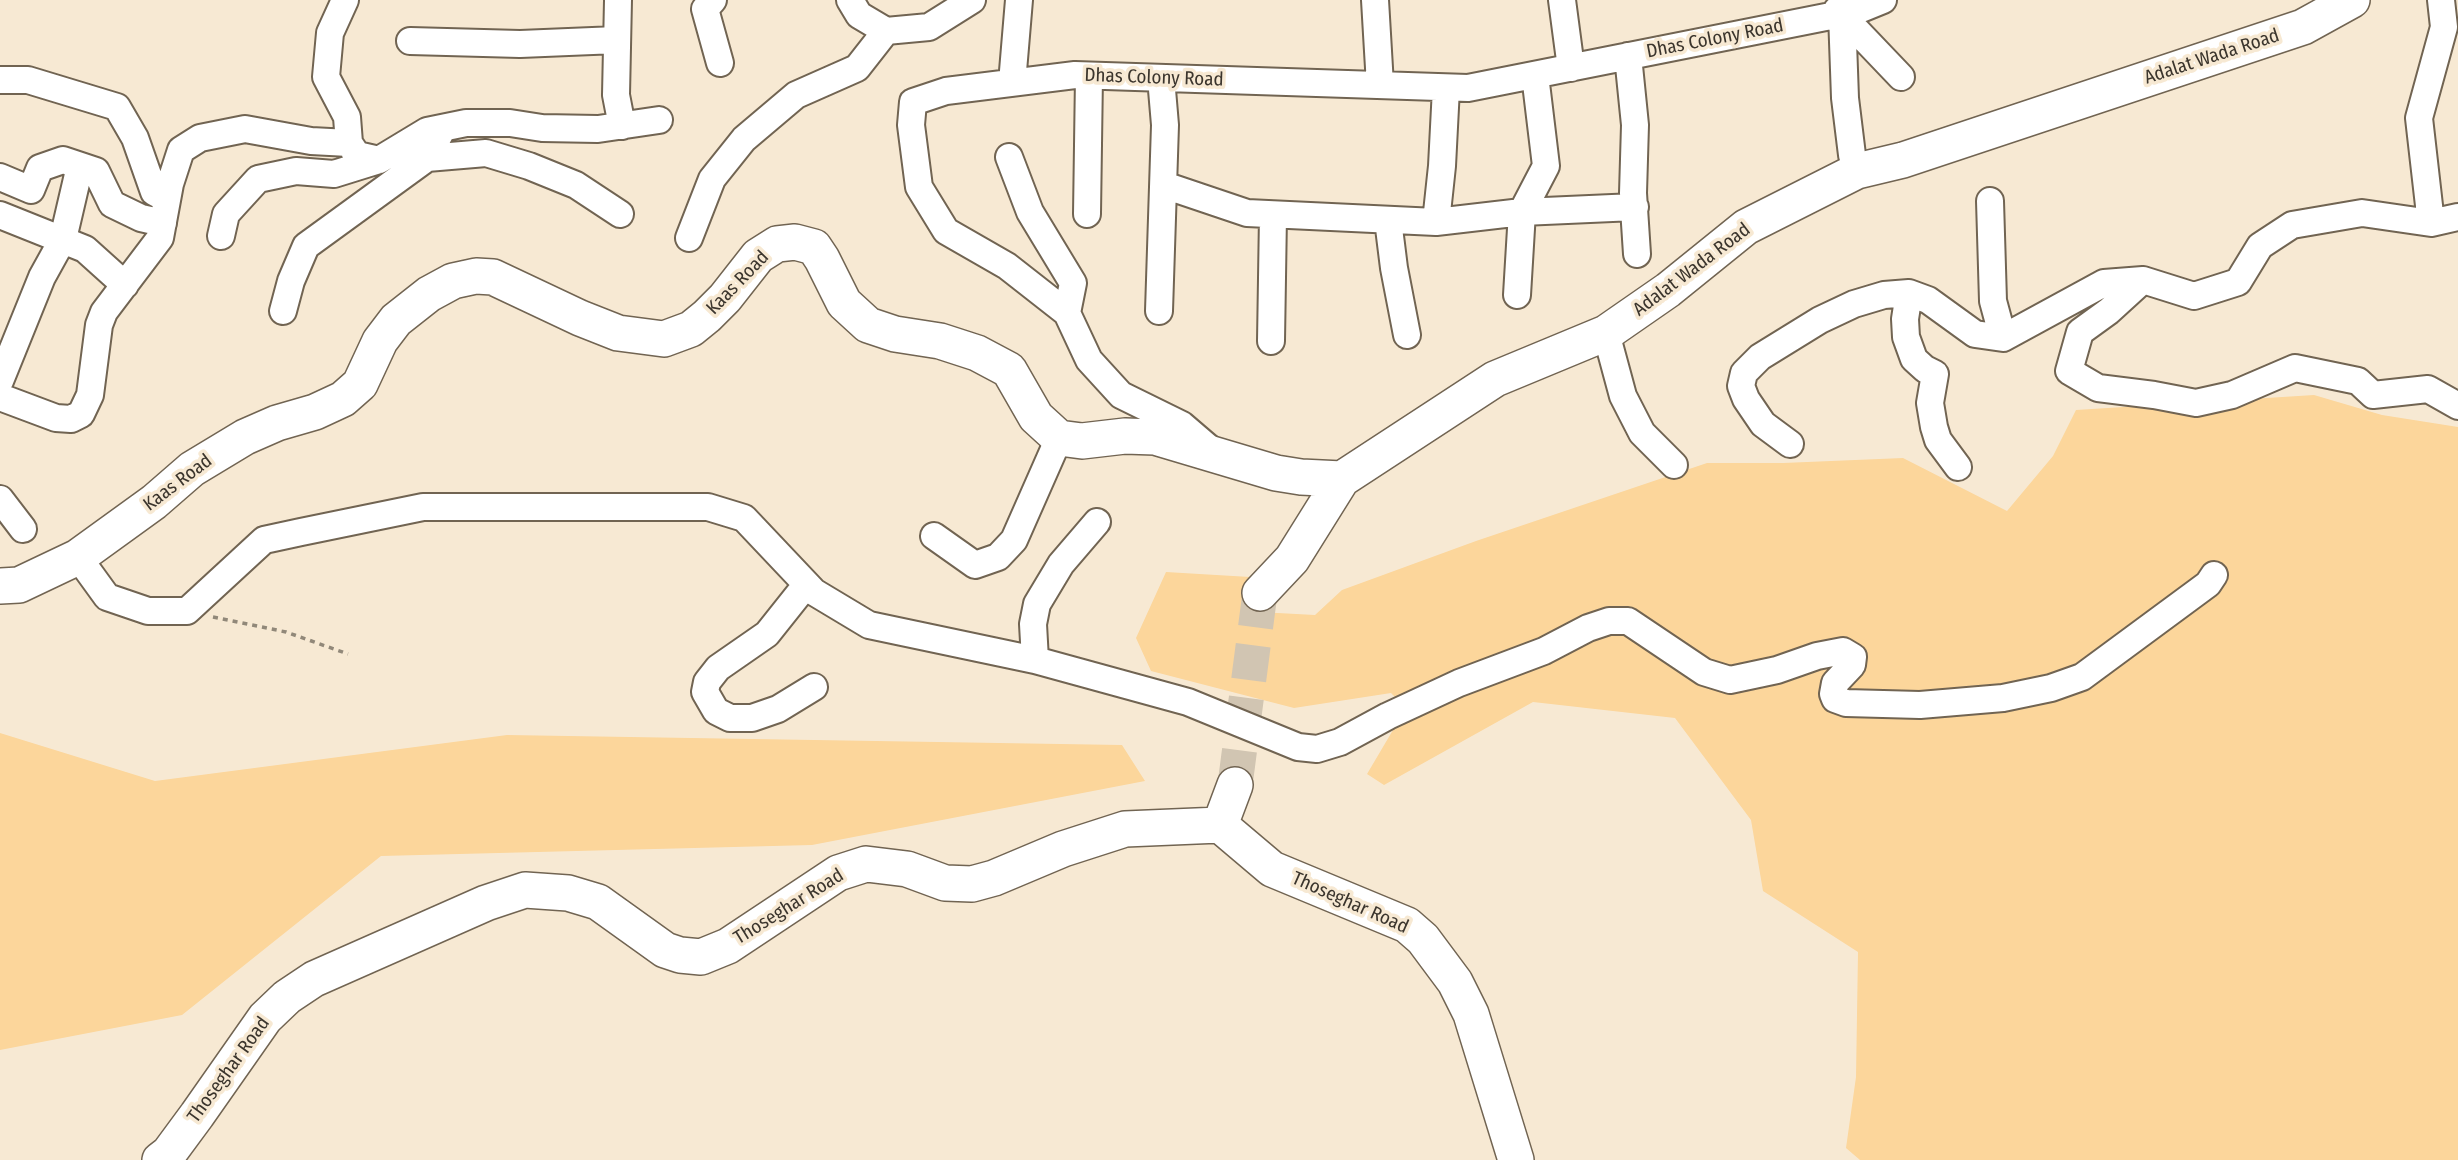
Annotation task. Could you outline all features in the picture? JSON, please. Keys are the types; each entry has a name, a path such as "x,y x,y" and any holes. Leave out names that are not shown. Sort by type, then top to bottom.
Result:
{"main road":[{"name":"Adalat Wada Road","path":"1260,593 1292,559 1342,478 1495,379 1606,333 1668,290 1746,227 1857,171 1903,160 2303,27 2352,0"},
{"name":"Kaas Road","path":"0,586 19,585 79,557 154,502 192,469 245,437 343,399 360,384 380,341 396,320 429,294 453,281 476,276 493,277 618,333 664,339 691,329 725,298 758,256 777,244 795,242 814,247 844,303 867,325 895,334 940,341 976,353 1009,370 1036,417 1059,438"},
{"path":"1059,438 1082,441 1125,436 1155,437 1276,473 1301,477 1342,478"},
{"path":"1220,825 1235,785"},
{"name":"Thoseghar Road","path":"160,1160 169,1153 265,1018 287,997 314,979 446,920 512,894 525,890 568,893 598,902 665,950 701,957 728,946 838,873 866,864 907,869 945,883 972,884 994,878 1063,849 1125,830 1220,825 1272,869 1407,925 1423,939 1455,982 1471,1014 1516,1160"}],"street":[{"path":"345,0 330,33 326,77 347,117 349,142 357,155 379,160"},
{"path":"618,0 616,95 622,126"},
{"path":"850,0 859,15 886,31 929,27 972,0"},
{"path":"1012,83 1019,0"},
{"path":"1375,0 1380,85"},
{"path":"1562,0 1571,68"},
{"name":"Dhas Colony Road","path":"1217,455 1182,425 1121,395 1089,360 1067,313 1007,266 946,231 919,187 911,125 913,102 946,91 1089,76 1468,88 1628,56 1834,7 1856,11 1883,0"},
{"path":"2431,223 2419,118 2444,27 2441,0"},
{"path":"707,3 720,63"},
{"path":"1834,7 1901,77"},
{"path":"1834,7 1852,155 1857,171"},
{"path":"689,238 712,179 744,139 796,95 857,68 886,31"},
{"path":"410,41 520,44 617,40"},
{"path":"1628,56 1635,125 1633,193 1637,254"},
{"path":"1517,295 1522,212 1546,166 1535,75"},
{"path":"1087,214 1089,76"},
{"path":"1159,311 1166,125 1161,78"},
{"path":"0,80 27,80 117,107 135,138 154,192 165,211"},
{"path":"1436,222 1446,88"},
{"path":"221,236 226,214 258,179 296,171 334,174 379,160 427,131 466,123 510,123 570,130 598,130 659,120"},
{"path":"283,311 291,281 306,246 427,158 443,128"},
{"path":"0,397 57,418 71,419 82,414 90,395 99,325 104,312 160,238 181,150 200,138 245,130 311,141 349,142"},
{"path":"427,158 486,153 529,166 576,186 621,214"},
{"path":"1009,157 1030,212 1073,283 1067,313"},
{"path":"0,177 31,190 40,168 63,160 96,171 112,204 141,218 165,211"},
{"path":"0,381 42,277 63,239 80,166"},
{"path":"1164,185 1247,213 1273,215 1436,222 1522,212 1635,208"},
{"path":"1990,201 1993,301 2003,338"},
{"path":"1790,444 1763,424 1746,399 1741,386 1744,373 1760,357 1820,320 1854,304 1884,295 1909,293 1928,300 1975,334 2003,338 2104,283 2143,280 2194,296 2238,282 2260,246 2292,225 2362,213 2431,223 2458,217"},
{"path":"0,215 85,249 125,285"},
{"path":"1271,341 1273,215"},
{"path":"1388,220 1407,335"},
{"path":"2143,280 2109,311 2080,332 2069,371 2098,388 2196,403 2232,395 2295,368 2358,381 2373,395 2428,389 2458,405"},
{"path":"1909,293 1905,319 1906,337 1914,359 1935,374 1930,403 1934,427 1938,440 1958,467"},
{"path":"1606,333 1623,396 1642,433 1674,465"},
{"path":"934,536 975,565 998,557 1014,540 1059,438"},
{"path":"0,499 23,528"},
{"path":"79,557 107,597 148,611 187,611 264,540 423,508 708,507 744,518 814,592 869,625 1035,660 1188,702 1298,747 1317,749 1340,742 1459,683 1544,651 1588,628 1609,621 1628,621 1704,671 1730,680 1843,651 1853,657 1852,665 1835,683 1833,694 1835,699 1846,703 1920,705 2003,698 2051,688 2082,677 2208,584 2214,575"},
{"path":"1035,660 1033,624 1037,604 1062,564 1097,522"},
{"path":"806,584 767,634 718,668 707,682 705,692 716,711 730,718 752,718 778,709 814,687"}],"path":[{"path":"187,611 286,632 348,654"}],"shaded area":[{"path":"2314,395 2382,415 2458,427 2458,1160 1860,1160 1846,1148 1856,1077 1858,952 1763,891 1751,820 1675,718 1533,702 1384,785 1367,774 1406,708 1391,693 1294,708 1151,671 1136,638 1166,572 1250,577 1259,612 1315,615 1342,590 1476,541 1707,463 1903,458 2007,511 2053,456 2076,410"},
{"path":"0,733 155,781 507,735 1122,745 1145,781 812,845 381,856 182,1015 0,1050"}],"tunnel":[{"path":"1235,785 1260,593"}]}
